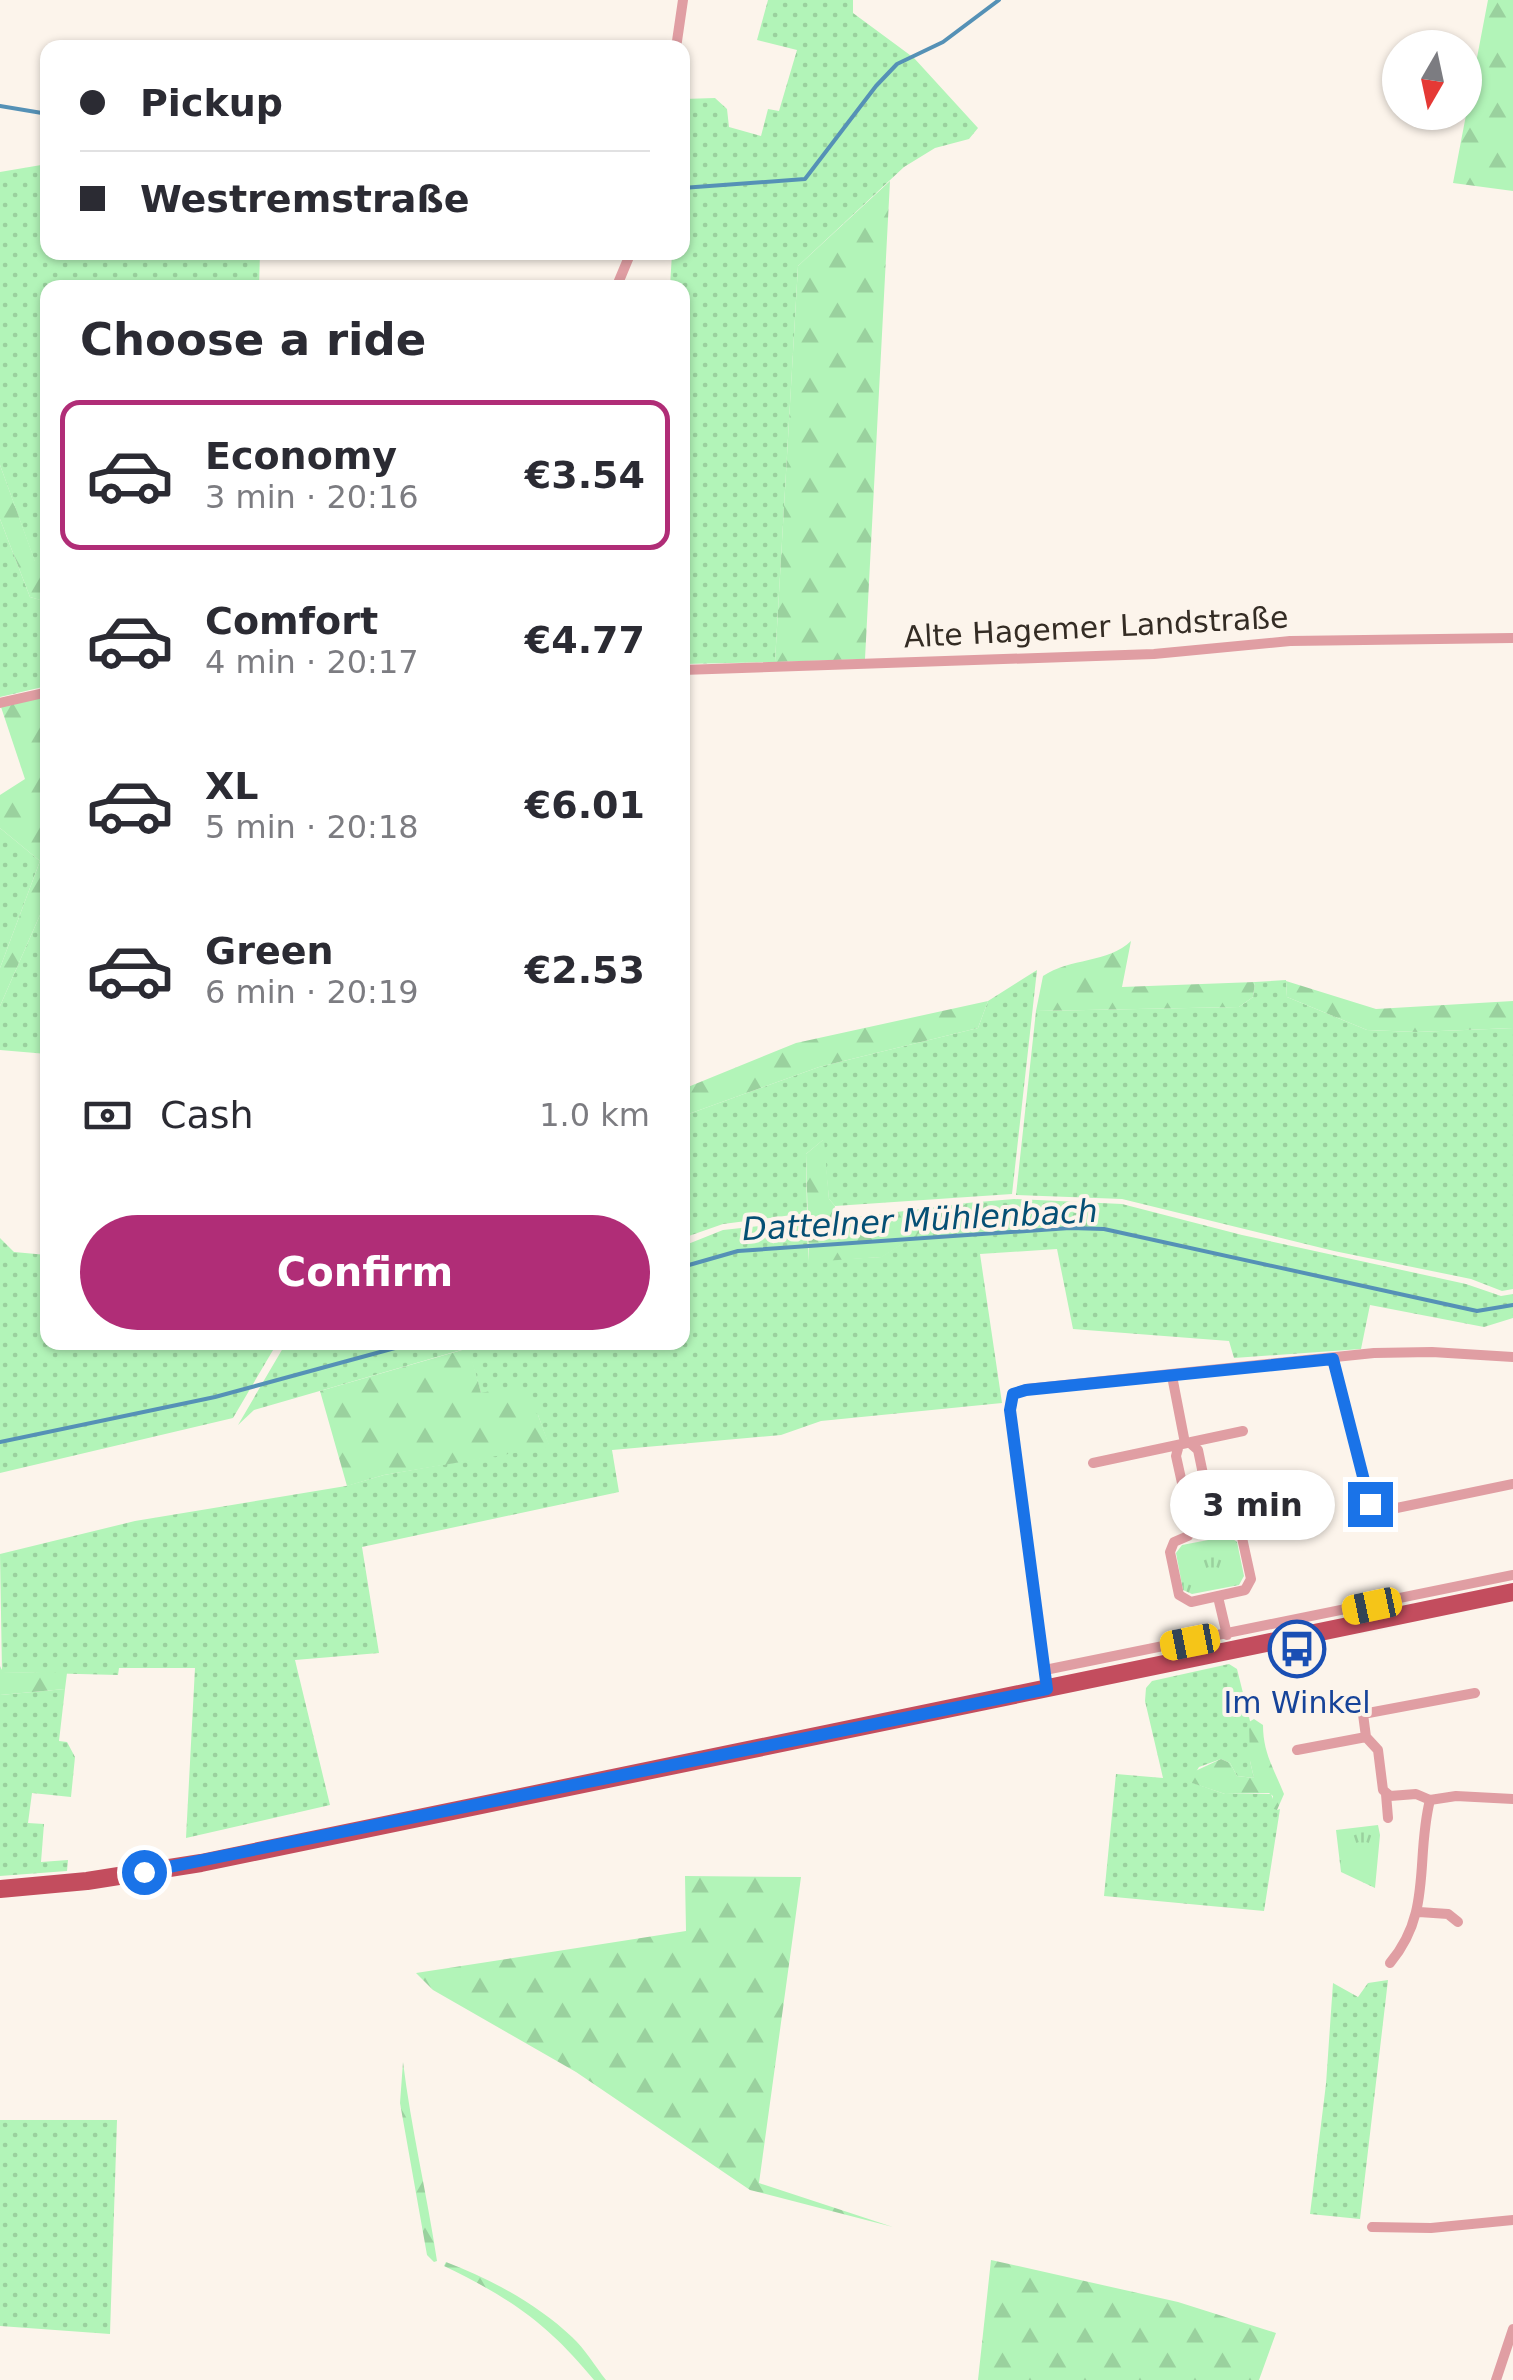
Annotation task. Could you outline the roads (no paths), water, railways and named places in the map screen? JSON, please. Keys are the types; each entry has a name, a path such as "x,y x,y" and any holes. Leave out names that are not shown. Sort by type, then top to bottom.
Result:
{"main road":[{"path":"0,1888 88,1882 202,1862 1046,1680 1513,1592"}],"street":[{"path":"677,40 683,0"},
{"name":"Alte Hagemer Landstraße","path":"690,670 1154,654 1290,641 1513,638"},
{"path":"0,703 40,694"},
{"path":"1513,1358 1432,1352 1374,1353 1026,1390 1013,1394 1010,1410 1046,1680 1227,1635 1513,1575"},
{"path":"1333,1359 1366,1499 1375,1508 1388,1510 1513,1484"},
{"path":"1172,1376 1185,1444 1176,1456 1192,1528 1188,1536 1170,1547 1179,1595 1190,1602 1245,1590 1252,1579 1240,1533 1220,1529 1213,1522 1198,1450 1185,1444"},
{"path":"1092,1462 1244,1431"},
{"path":"1218,1597 1227,1635"},
{"path":"1388,1818 1378,1750 1366,1737 1363,1714 1475,1693"},
{"path":"1297,1750 1366,1737"},
{"path":"1385,1792 1416,1794 1430,1800 1456,1796 1513,1799"},
{"path":"1390,1963 1400,1952 1419,1912 1430,1800"},
{"path":"1419,1912 1448,1914 1458,1922"},
{"path":"1372,2227 1430,2228 1513,2220"},
{"path":"1496,2380 1513,2329"}],"waterway":[{"path":"690,187 805,179 897,64 943,42 999,0"},
{"path":"0,106 40,113"},
{"name":"Dattelner Mühlenbach","path":"690,1265 738,1251 1070,1228 1104,1229 1477,1311 1513,1305"},
{"name":"Dattelner Mühlenbach","path":"0,1442 215,1397 388,1350"}],"place":[{"name":"Im Winkel","path":"1297,1649"}]}
